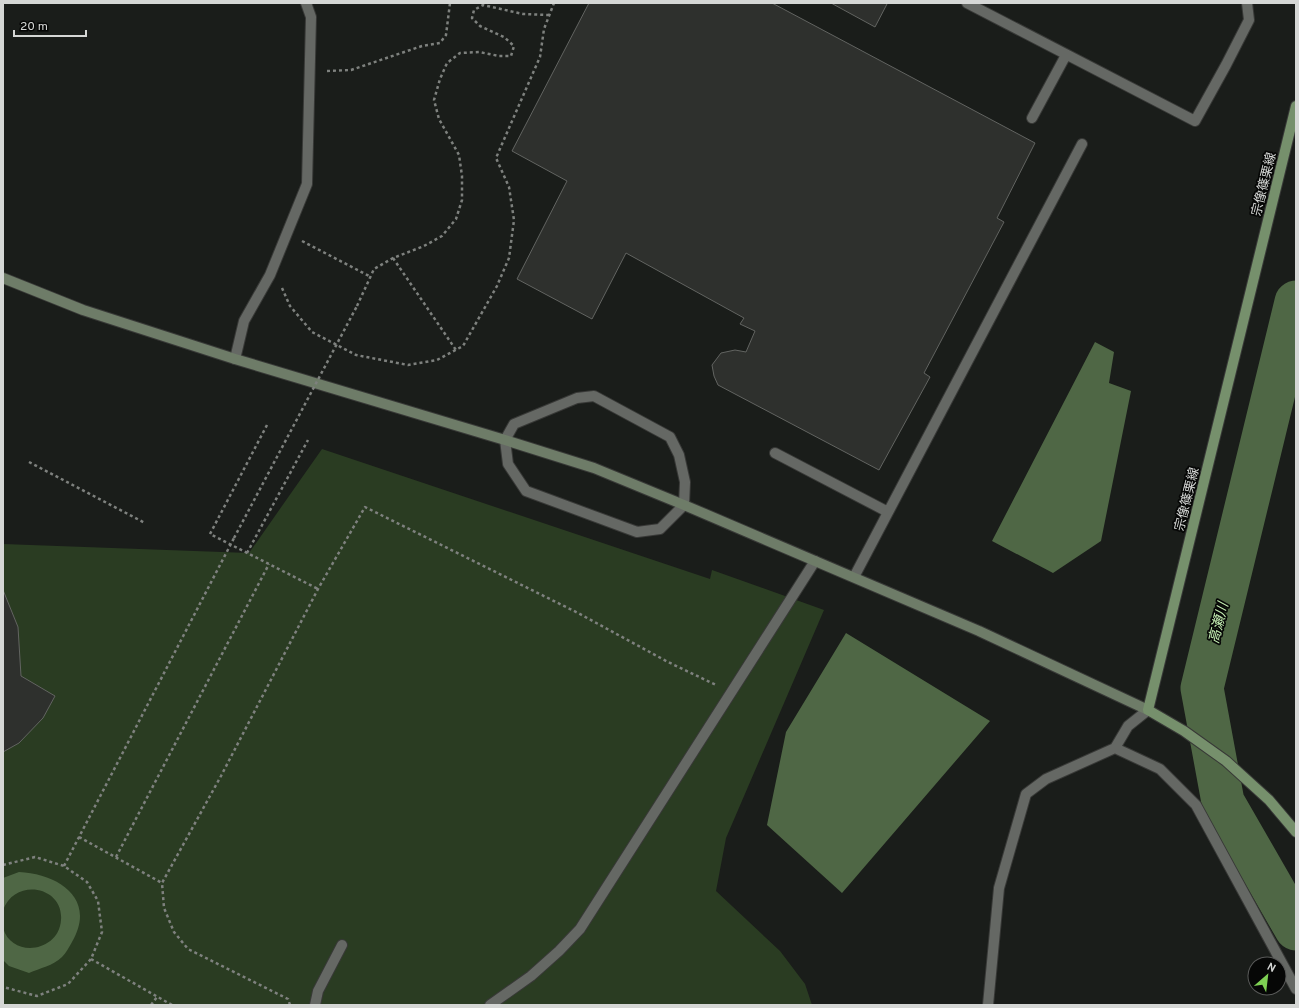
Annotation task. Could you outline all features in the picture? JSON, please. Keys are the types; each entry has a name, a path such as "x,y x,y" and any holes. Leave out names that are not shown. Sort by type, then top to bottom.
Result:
{"main road":[{"name":"宗像篠栗線","path":"1148,710 1296,106"},
{"path":"1148,710 1184,731 1226,761 1269,800 1296,832"}],"street":[{"path":"235,359 244,320 273,267 307,184 311,16 306,3"},
{"path":"968,3 1195,121 1249,20 1247,3"},
{"path":"1032,118 1066,55"},
{"path":"854,578 1082,144"},
{"path":"3,278 83,310 235,359 594,468 979,631 1148,710 1128,726 1115,748 1046,779 1026,794 999,888 988,1005"},
{"path":"594,396 670,437 679,455 685,482 684,505 660,528 637,532 526,491 508,464 505,440 514,424 577,398 594,396"},
{"path":"775,453 888,512"},
{"path":"490,1005 531,976 559,951 580,929 815,561"},
{"path":"1115,748 1160,769 1196,805 1296,989"},
{"path":"315,1005 318,991 342,945"}],"path":[{"path":"309,71 351,70 422,46 440,44 446,35 450,3"},
{"path":"273,267 290,306 312,332 356,354 408,365 437,360 463,346 497,286 509,258 514,220 509,187 496,158 540,57 544,29 554,3"},
{"path":"64,866 230,545 357,306 374,270 393,258 424,246 442,236 456,219 462,200 462,176 459,155 439,119 434,100 440,79 447,63 460,53 479,52 499,56 511,56 514,46 504,37 480,26 472,18 474,10 484,6 523,14 549,15"},
{"path":"287,233 371,277"},
{"path":"393,258 456,350"},
{"path":"267,425 210,534 318,589"},
{"path":"246,553 308,440"},
{"path":"29,462 145,523"},
{"path":"290,1005 288,999 188,949 174,932 164,908 162,883 221,776 318,589 365,507 578,613 668,662 731,693"},
{"path":"116,857 269,564"},
{"path":"79,837 162,883"},
{"path":"3,865 35,856 64,866 87,882 98,901 102,932 91,959 68,984 37,996 3,987"},
{"path":"91,959 172,1005"},
{"path":"151,1005 158,997"}],"shaded area":[{"path":"1095,342 1114,352 1109,383 1131,391 1101,541 1053,573 992,541"},
{"path":"322,449 710,579 712,570 824,610 726,838 716,891 780,951 805,984 812,1005 3,1005 3,544 249,553"},
{"path":"846,633 990,721 842,893 767,825 786,732"},
{"path":"19,872 48,878 60,884 70,892 77,901 80,913 79,927 72,942 63,955 51,965 29,973 9,966 3,960 3,928 8,938 25,948 35,948 44,945 52,939 58,931 61,920 60,908 55,899 47,893 38,890 27,890 18,893 9,900 3,910 3,878"}],"building":[{"path":"589,3 772,3 1035,143 997,218 1004,222 924,373 930,377 879,470 718,385 714,376 712,365 721,353 735,350 746,352 755,331 740,324 744,318 626,253 592,319 517,279 567,181 512,151"},
{"path":"831,3 885,3 887,4 875,27"},
{"path":"3,590 18,627 21,676 55,696 43,718 19,743 3,752"}],"waterway":[{"name":"高瀬川","path":"1296,302 1202,688 1223,802 1296,929"}]}
